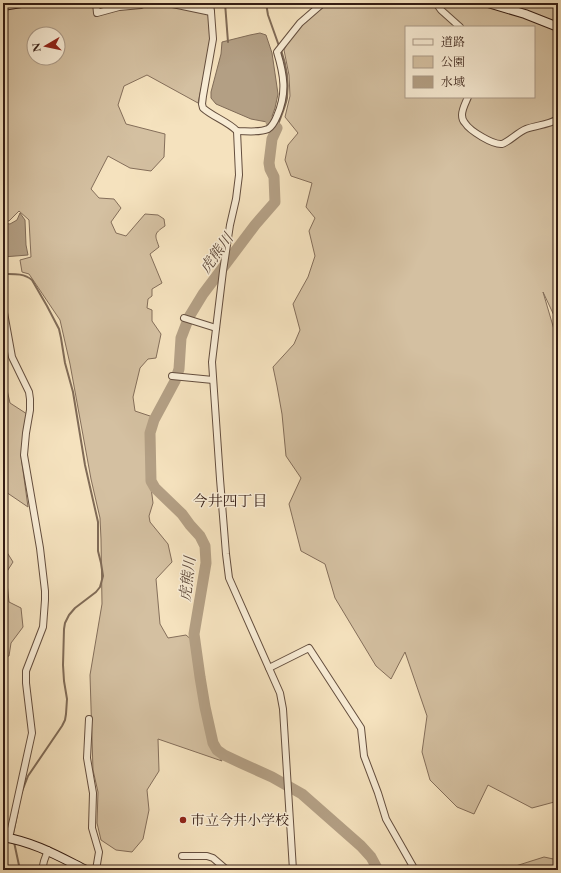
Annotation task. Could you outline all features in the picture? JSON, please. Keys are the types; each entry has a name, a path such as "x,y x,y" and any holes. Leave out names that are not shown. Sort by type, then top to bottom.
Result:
{"main road":[{"path":"3,6 21,3"},
{"path":"488,3 525,14 558,27"},
{"path":"9,838 48,850 86,870"}],"street":[{"path":"96,6 97,13 119,7 141,5 145,3"},
{"path":"168,3 212,12"},
{"path":"210,3 212,12 212,39 202,104 206,111 237,131 239,175 236,200 223,268 213,357 213,380 226,554 230,578 280,693 283,709 293,870"},
{"path":"237,131 262,131 273,125 283,101 284,85 283,72 277,52 300,23 324,3"},
{"path":"436,3 441,10 459,26"},
{"path":"468,98 462,113 465,125 491,142 498,144 504,144 514,135 525,129 545,125 558,118"},
{"path":"3,307 12,357 29,392 30,410 24,455 40,548 45,595 43,627 26,671 32,733 9,838"},
{"path":"184,318 216,328"},
{"path":"172,376 213,380"},
{"path":"270,668 309,648 362,728 364,756 386,819 415,870"},
{"path":"89,719 87,758 94,792 92,828 99,852 96,870"},
{"path":"42,870 48,850"},
{"path":"182,856 207,856 213,858 227,870"}],"green space":[{"path":"3,3 206,3 208,6 210,39 198,103 147,75 124,86 118,105 126,124 165,134 164,157 151,171 130,168 108,156 91,189 99,198 114,199 121,208 111,222 116,233 126,236 145,214 158,215 164,219 165,226 158,231 156,235 159,247 150,254 162,283 152,289 152,296 148,299 147,308 152,310 152,321 161,334 156,358 148,359 140,368 133,397 135,411 153,417 149,431 149,472 153,503 149,516 150,522 168,544 172,562 156,579 160,624 168,638 186,635 193,641 212,746 222,761 158,739 159,771 147,790 149,810 143,839 132,852 116,850 101,840 97,823 98,792 93,770 90,675 102,604 100,518 91,479 70,364 60,320 29,274 22,272 20,260 31,257 29,220 19,211 9,221 3,220"},
{"path":"331,3 558,3 558,324 543,292 558,343 558,801 532,808 488,785 474,814 457,807 430,780 422,752 427,716 405,652 391,679 376,666 335,598 325,564 301,551 289,504 301,478 286,456 282,414 273,367 294,344 300,330 293,304 308,277 315,256 309,231 315,218 306,207 312,183 291,176 285,160 288,145 298,133 285,117 290,96 289,75 284,50 291,36 312,14"},
{"path":"3,372 10,403 27,414 21,456 28,507 3,490"},
{"path":"3,546 13,562 6,573 9,602 21,608 23,627 11,643 9,656 3,657"},
{"path":"544,857 558,860 558,870 503,870"}],"water":[{"path":"260,33 266,35 272,53 278,94 270,123 268,121 251,119 216,104 211,98 211,92 221,54 222,42"},
{"path":"20,213 25,220 28,255 3,257 3,223 10,224 17,220"}],"waterway":[{"path":"225,3 228,42"},
{"path":"266,3 268,15 279,46"},
{"path":"277,128 288,92 287,73 281,50"},
{"name":"虎熊川","path":"271,122 277,128 272,139 269,163 274,177 275,202 255,225 203,294 189,317 181,338 179,369 175,381 154,420 150,433 151,481 155,488 182,514 200,536 205,546 206,563 194,634 205,707 213,743 217,750 224,755 272,777 302,794 361,846 371,857 378,870"},
{"path":"3,274 22,275 32,280 59,329 65,363 73,392 85,465 98,522 98,551 103,576 100,587 96,592 75,608 65,623 63,665 67,699 65,720 28,776 21,794"},
{"path":"14,838 13,834 18,810"},
{"path":"14,842 20,870"}],"place":[{"name":"市立今井小学校","path":"183,820"}],"district":[{"name":"今井四丁目","path":"230,500"}]}
